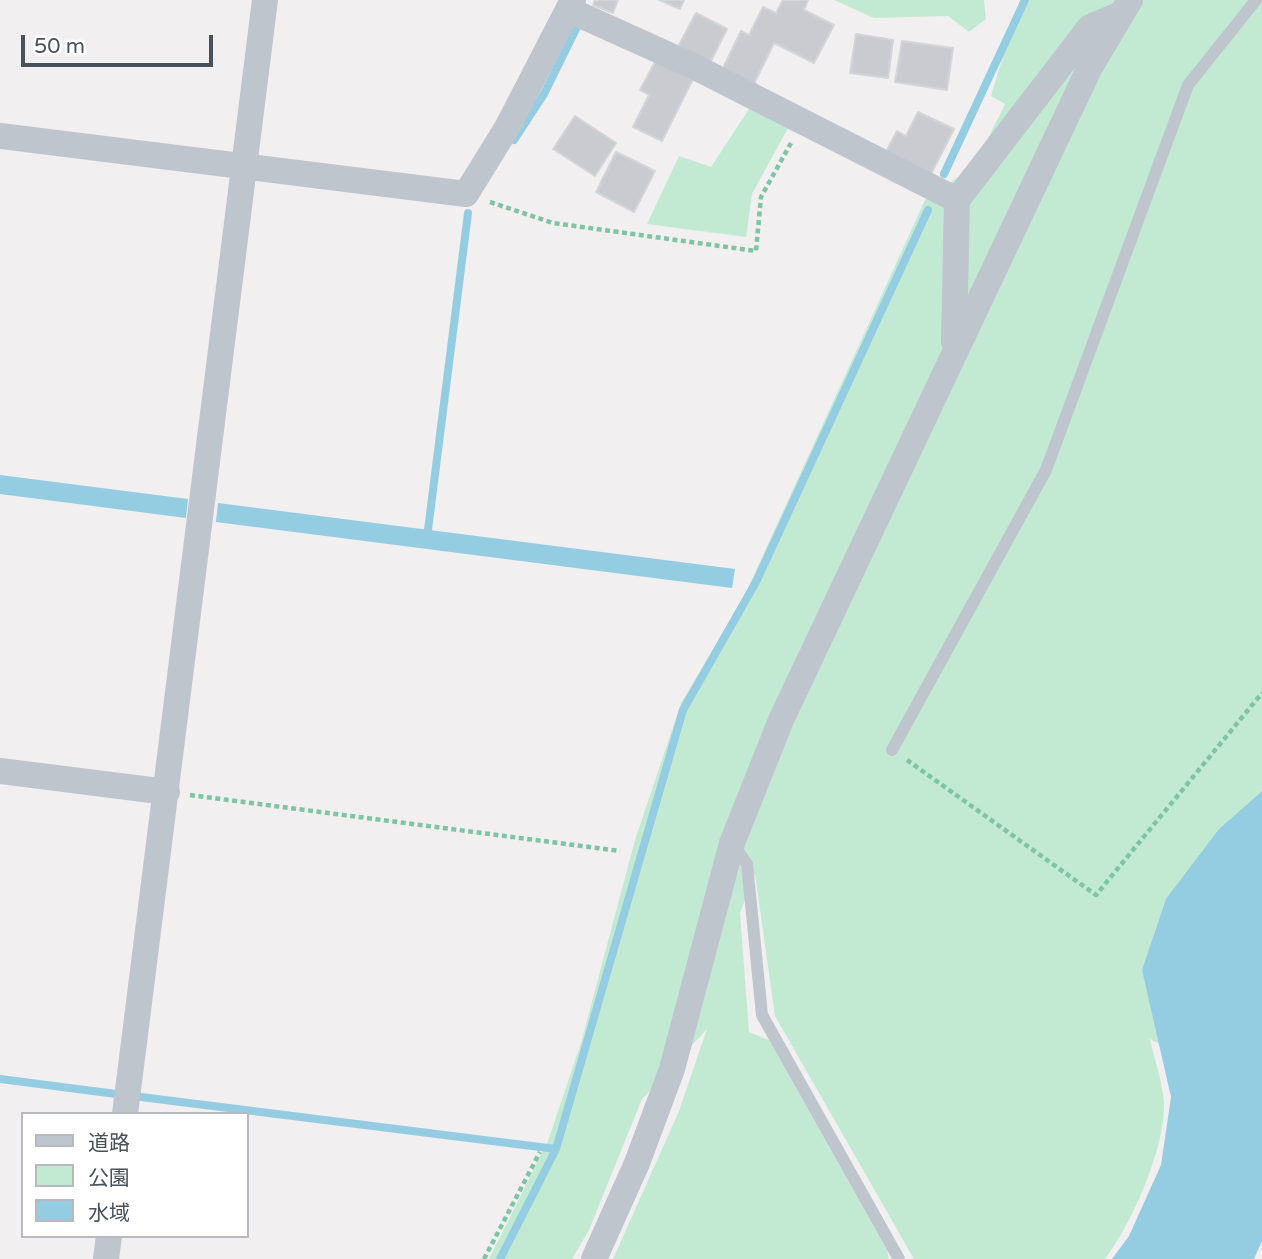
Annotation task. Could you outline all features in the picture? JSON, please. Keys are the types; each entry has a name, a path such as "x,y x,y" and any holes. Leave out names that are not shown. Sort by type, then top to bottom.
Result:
{"street":[{"path":"125,1112 265,0"},
{"path":"0,136 466,194 508,127 571,5 957,200"},
{"path":"954,351 957,200 1090,27 1124,7"},
{"path":"594,1259 637,1163 671,1069 733,842 781,720 1090,67 1124,7"},
{"path":"0,771 167,792"},
{"path":"106,1259 109,1238"}],"lane":[{"path":"892,750 1046,470 1188,85 1255,0"},
{"path":"733,842 747,864 762,1015 900,1259"}],"path":[{"path":"466,194 553,223 756,251 761,197 802,124"},
{"path":"892,750 1096,895 1262,693"},
{"path":"167,792 620,851"},
{"path":"484,1259 540,1152"}],"green space":[{"path":"834,0 984,0 986,19 969,32 948,16 874,18"},
{"path":"1020,0 1262,0 1262,791 1219,829 1142,970 1161,1045 1150,1039 1164,1103 1159,1142 1145,1185 1126,1226 1105,1259 914,1259 775,1016 755,874 740,913 749,1032 769,1040 887,1250 889,1259 613,1259 679,1111 707,1029 642,1099 589,1230 572,1259 489,1259 548,1141 581,1043 635,840 681,703 742,601 926,198 974,167 1005,104 991,96"},
{"path":"751,106 789,126 752,194 746,237 647,224 679,156 711,167"}],"water":[{"path":"0,475 188,499 186,518 0,494"},
{"path":"218,503 735,569 732,588 216,522"},
{"path":"1262,791 1262,1241 1254,1259 1112,1259 1129,1236 1161,1165 1171,1097 1142,970 1166,899 1219,829"}],"building":[{"path":"595,0 618,0 613,13 593,5"},
{"path":"659,0 684,0 680,9"},
{"path":"783,0 808,0 804,10 834,25 814,63 774,43 754,84 723,68 741,31 749,35 763,7 776,13"},
{"path":"696,13 727,29 710,63 678,47"},
{"path":"856,34 893,40 888,78 850,73"},
{"path":"902,41 953,48 947,90 895,82"},
{"path":"656,60 693,79 662,141 633,127 649,95 640,90"},
{"path":"918,112 954,129 931,174 886,152 897,131 906,136"},
{"path":"575,116 616,143 595,176 553,149"},
{"path":"616,152 655,171 634,212 596,192"}],"waterway":[{"path":"944,174 1025,0"},
{"path":"514,140 544,94 577,27"},
{"path":"500,1259 556,1149 683,710 756,582 928,210"},
{"path":"428,530 468,213"},
{"path":"0,1079 116,1094"},
{"path":"141,1097 556,1149"}]}
